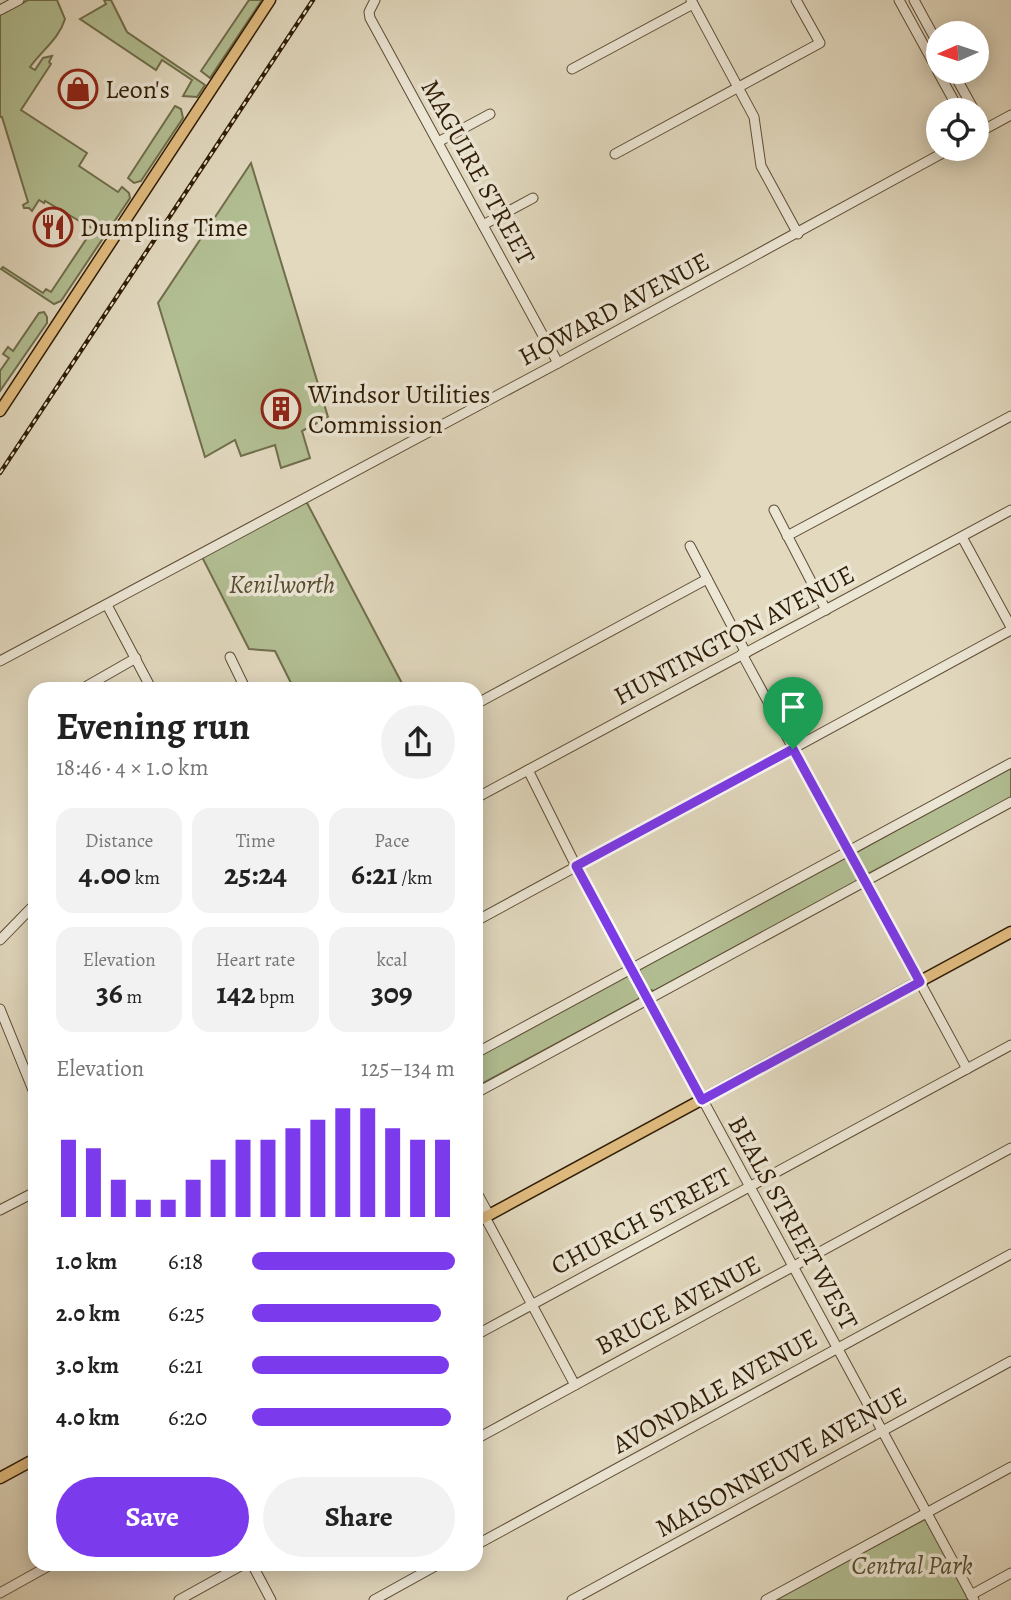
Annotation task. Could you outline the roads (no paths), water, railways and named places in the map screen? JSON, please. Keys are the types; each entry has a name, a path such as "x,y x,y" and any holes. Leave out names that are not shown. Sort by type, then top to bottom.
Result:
{"main road":[{"path":"0,411 270,0"},
{"path":"483,1218 1011,932"},
{"path":"0,1478 28,1463"}],"street":[{"path":"0,10 19,0"},
{"name":"MAGUIRE STREET","path":"375,0 369,12 370,18 558,363"},
{"path":"615,154 820,43 796,0"},
{"path":"899,0 926,49"},
{"path":"914,0 926,22"},
{"path":"572,69 692,2 754,117 761,166 798,234"},
{"path":"438,142 490,114"},
{"path":"989,125 1011,115"},
{"name":"HOWARD AVENUE","path":"0,661 798,234 929,161"},
{"path":"483,225 533,198"},
{"path":"788,536 1011,416"},
{"path":"774,510 826,610"},
{"name":"HUNTINGTON AVENUE","path":"483,793 1011,510"},
{"path":"483,916 1011,629 962,537"},
{"path":"690,546 793,749 967,1069"},
{"path":"483,700 707,579"},
{"path":"107,604 148,682"},
{"path":"230,657 242,682"},
{"path":"94,682 136,658"},
{"path":"483,1049 1011,763"},
{"name":"BEALS STREET WEST","path":"528,770 631,969 972,1597"},
{"path":"483,1089 1011,803"},
{"path":"0,940 28,914"},
{"path":"0,1009 28,1078"},
{"name":"CHURCH STREET","path":"483,1331 1011,1045"},
{"name":"BRUCE AVENUE","path":"483,1435 1011,1149"},
{"path":"0,1210 28,1196"},
{"path":"483,1218 575,1385"},
{"name":"AVONDALE AVENUE","path":"483,1541 1011,1254"},
{"name":"MAISONNEUVE AVENUE","path":"572,1600 1011,1361"},
{"path":"766,1600 1011,1467"},
{"path":"0,1593 39,1571"},
{"path":"179,1600 231,1571"},
{"path":"256,1571 271,1600"},
{"path":"374,1600 426,1571"},
{"path":"972,1597 1011,1573"}],"railway":[{"path":"0,473 313,0"}],"place":[{"name":"Leon's","path":"78,89"},
{"name":"Dumpling Time","path":"53,227"},
{"name":"Windsor Utilities Commission","path":"281,409"}],"park label":[{"name":"Kenilworth","path":"282,584"},
{"name":"Central Park","path":"912,1565"}]}
